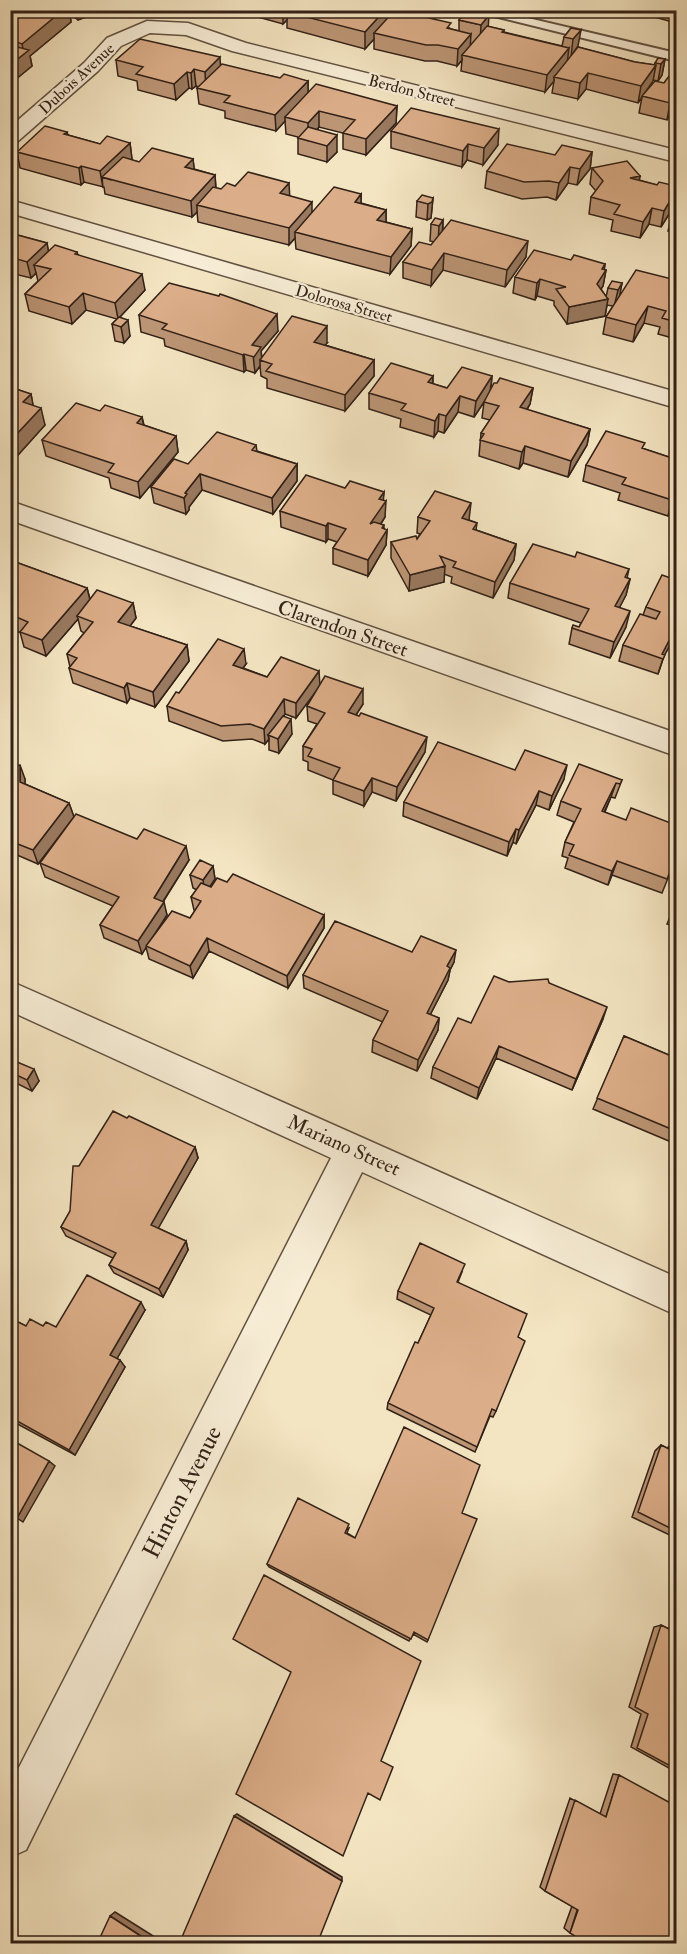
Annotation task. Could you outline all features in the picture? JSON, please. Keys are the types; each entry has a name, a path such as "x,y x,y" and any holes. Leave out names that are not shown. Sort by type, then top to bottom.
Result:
{"street":[{"name":"Dubois Avenue","path":"10,138 92,67 114,42 147,27"},
{"name":"Berdon Street","path":"147,27 188,29 239,47 676,156"},
{"name":"Dolorosa Street","path":"10,206 676,400"},
{"name":"Clarendon Street","path":"10,510 676,745"},
{"name":"Mariano Street","path":"10,995 676,1296"},
{"name":"Hinton Avenue","path":"10,1833 354,1150"}],"lane":[{"path":"476,10 676,57"}],"building":[{"path":"10,10 63,10 22,44 10,40"},
{"path":"288,10 385,10 365,32 287,12"},
{"path":"395,10 435,11 429,18 451,23 447,28 471,34 458,49 426,45 374,33"},
{"path":"468,10 489,15 481,25 459,20"},
{"path":"487,26 504,30 502,32 569,48 547,75 462,55"},
{"path":"571,28 581,30 573,39 564,37"},
{"path":"140,39 220,57 205,72 194,69 174,84 136,74 143,67 116,60"},
{"path":"10,45 29,50 10,65"},
{"path":"578,47 656,65 641,86 588,73 580,83 554,77"},
{"path":"658,58 665,59 661,64 655,63"},
{"path":"222,64 280,78 284,74 308,81 275,115 224,102 230,96 197,88"},
{"path":"675,68 676,94 670,103 642,96 655,81 664,83"},
{"path":"316,84 397,106 366,139 343,133 355,120 319,111 308,123 285,117"},
{"path":"411,108 499,129 484,148 468,144 463,151 391,131"},
{"path":"45,126 100,144 107,136 130,143 100,171 17,152"},
{"path":"308,127 337,135 327,146 298,138"},
{"path":"507,144 555,155 562,145 592,152 580,169 570,167 559,183 524,182 487,171"},
{"path":"152,148 193,159 185,167 215,175 191,201 102,177 123,157 139,162"},
{"path":"627,161 640,176 630,178 657,185 659,182 676,186 676,191 664,211 652,208 643,222 614,214 620,205 591,197 603,181 592,168"},
{"path":"248,172 289,183 280,193 312,202 289,228 197,205 213,187 221,189 227,183 235,186"},
{"path":"334,187 361,194 355,202 386,210 377,220 412,229 391,257 295,232"},
{"path":"422,195 433,198 432,202 428,204 417,201"},
{"path":"435,218 443,220 439,226 431,224"},
{"path":"451,220 528,241 507,270 444,253 432,270 403,262 419,242 431,245"},
{"path":"10,233 47,243 27,262 10,257"},
{"path":"55,245 77,252 75,254 142,274 115,303 83,293 69,307 25,294 51,269 34,265"},
{"path":"534,250 571,260 574,255 605,264 602,269 606,270 597,284 608,299 569,307 556,289 566,287 540,279 537,283 515,277"},
{"path":"636,270 676,280 676,322 662,318 666,311 648,306 636,325 606,317"},
{"path":"612,281 622,283 618,290 608,288"},
{"path":"169,283 219,296 220,294 277,314 252,345 261,347 254,357 162,329 167,324 139,315"},
{"path":"292,316 327,326 314,342 374,360 345,395 266,371 272,364 260,360"},
{"path":"119,317 128,320 121,327 112,324"},
{"path":"391,363 433,376 428,382 447,388 462,367 492,376 476,401 460,396 446,416 439,414 435,421 401,410 406,404 369,393"},
{"path":"500,378 533,388 520,407 590,429 571,461 525,446 522,452 480,440 484,434 481,433 499,406 484,402 494,383 497,383"},
{"path":"10,387 31,394 23,402 41,408 13,438 10,437"},
{"path":"76,403 100,411 105,405 142,417 137,423 176,436 138,482 108,472 114,464 42,440"},
{"path":"606,431 645,443 642,448 672,458 676,450 676,492 672,500 622,484 626,478 586,465"},
{"path":"217,432 256,445 252,450 297,464 272,498 200,474 185,493 187,494 184,498 151,487 174,459 188,464"},
{"path":"306,475 345,488 350,481 384,492 379,499 386,501 370,524 374,522 384,525 382,528 387,530 368,560 333,548 346,529 328,523 326,526 280,511"},
{"path":"435,491 471,503 462,518 477,523 473,529 516,544 495,582 453,567 456,562 440,556 445,566 410,575 391,542 416,536 417,539 430,521 418,517"},
{"path":"533,544 575,557 577,552 629,569 625,577 630,579 615,606 630,611 614,642 572,628 573,625 579,627 589,609 510,583"},
{"path":"10,560 87,588 42,640 20,632 28,622 14,616 10,620"},
{"path":"662,575 676,580 676,632 674,631 662,654 665,655 663,659 623,645 640,614 656,619 660,612 646,607"},
{"path":"97,590 133,603 118,622 187,645 153,692 127,683 124,688 69,668 77,658 67,654 93,622 77,616"},
{"path":"218,639 244,649 233,665 267,677 281,657 319,671 296,703 284,699 264,729 250,724 221,726 167,706"},
{"path":"325,676 363,689 348,712 359,716 361,713 427,737 397,787 372,778 364,791 333,780 340,768 308,756 312,749 303,746 325,713 307,706"},
{"path":"283,716 291,719 278,739 268,735"},
{"path":"438,742 515,770 525,750 567,765 552,796 539,791 519,830 516,829 509,842 404,802"},
{"path":"579,764 622,780 620,784 616,783 602,811 626,820 631,808 676,825 676,857 667,879 617,861 612,871 569,855 574,845 565,842 581,809 561,801"},
{"path":"20,765 20,782 69,803 33,850 10,841 10,766"},
{"path":"76,814 137,839 144,829 186,846 154,898 164,902 138,941 100,925 119,897 40,863"},
{"path":"200,860 213,866 203,880 190,875"},
{"path":"233,874 324,915 287,976 207,938 190,966 146,946 172,911 190,918 201,901 191,897 201,883 211,887 217,878 227,882"},
{"path":"335,921 412,952 421,936 456,950 447,966 450,968 427,1013 439,1018 418,1060 373,1040 388,1011 303,975"},
{"path":"494,976 509,982 548,979 549,983 607,1007 576,1079 499,1046 479,1088 433,1067 458,1018 471,1023"},
{"path":"624,1036 676,1058 676,1131 597,1098"},
{"path":"17,1062 34,1069 27,1080 10,1072"},
{"path":"113,1111 127,1118 129,1116 195,1147 151,1225 186,1241 159,1289 109,1265 116,1253 61,1227 70,1211 73,1166 79,1166"},
{"path":"420,1243 465,1264 457,1282 527,1314 518,1337 525,1341 496,1411 492,1409 477,1447 388,1403 415,1342 418,1343 434,1308 398,1291"},
{"path":"87,1275 141,1302 110,1355 120,1360 69,1450 10,1417 10,1318 26,1326 30,1319 43,1326 46,1322 56,1327"},
{"path":"404,1427 480,1465 462,1513 477,1519 428,1640 414,1632 411,1639 267,1564 298,1498 349,1524 345,1533 355,1538"},
{"path":"10,1439 49,1461 17,1518 10,1515"},
{"path":"673,1443 676,1444 676,1531 638,1512 661,1445 671,1450"},
{"path":"264,1575 421,1661 381,1761 393,1767 380,1800 368,1793 343,1856 236,1794 291,1672 233,1639"},
{"path":"661,1625 675,1632 676,1628 676,1769 637,1748 648,1714 635,1707"},
{"path":"619,1775 676,1806 676,1944 587,1944 570,1933 578,1910 545,1891 575,1800 606,1817"},
{"path":"234,1816 342,1881 317,1944 179,1944"},
{"path":"110,1916 153,1944 97,1944"}]}
